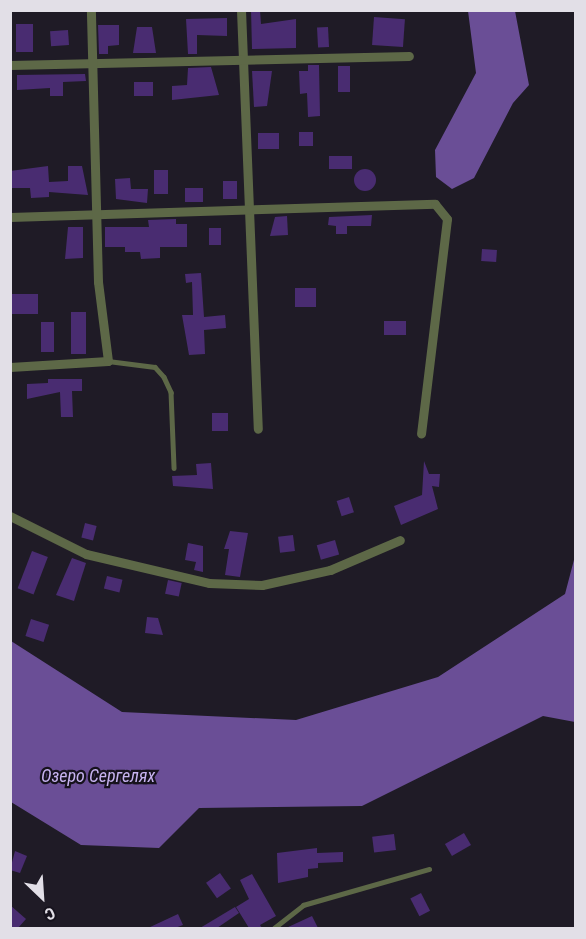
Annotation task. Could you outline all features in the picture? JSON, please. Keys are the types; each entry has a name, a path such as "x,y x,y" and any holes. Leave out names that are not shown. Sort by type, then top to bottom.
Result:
{"street":[{"path":"10,367 108,361 96,214 91,10"},
{"path":"241,10 258,429"},
{"path":"10,65 409,56"},
{"path":"10,217 435,204 444,210 421,433"},
{"path":"10,516 86,554 209,583 262,585 330,570 400,540"}],"lane":[{"path":"108,361 155,366 164,377 171,392 174,468"},
{"path":"274,928 303,905 429,869"}],"water":[{"path":"468,11 515,11 529,85 513,103 474,178 452,189 436,177 435,150 476,73"},
{"name":"Озеро Сергелях","path":"575,556 575,722 543,716 362,806 199,808 159,848 81,845 11,802 11,641 122,712 296,720 438,677 565,594"}],"building":[{"path":"251,10 260,10 261,24 296,19 296,48 252,49"},
{"path":"374,17 405,19 403,47 372,45"},
{"path":"227,18 227,36 197,35 197,54 188,54 186,19"},
{"path":"16,24 33,24 33,52 16,52"},
{"path":"98,25 119,25 119,45 108,46 108,54 99,54"},
{"path":"137,27 152,27 156,53 133,53"},
{"path":"328,27 329,47 318,48 317,28"},
{"path":"68,30 69,45 51,46 50,31"},
{"path":"308,65 319,65 320,116 308,117 307,93 300,94 299,71 308,71"},
{"path":"338,66 350,66 350,92 338,92"},
{"path":"211,67 219,95 172,100 172,86 187,85 188,68"},
{"path":"252,71 272,71 267,106 254,107"},
{"path":"85,74 86,81 63,82 63,96 50,96 50,88 17,90 17,75"},
{"path":"134,82 153,82 153,96 134,96"},
{"path":"299,132 313,132 313,146 299,146"},
{"path":"258,133 279,133 279,149 258,149"},
{"path":"329,156 352,156 352,169 329,169"},
{"path":"48,166 49,182 68,181 68,166 82,166 88,195 49,192 49,197 31,198 30,188 10,188 10,171"},
{"path":"365,169 373,172 376,180 373,188 365,191 357,188 354,180 357,172"},
{"path":"154,170 168,170 168,194 154,194"},
{"path":"130,178 131,189 148,189 147,203 116,199 115,179"},
{"path":"223,181 237,181 237,199 223,199"},
{"path":"185,188 203,188 203,202 185,202"},
{"path":"372,215 371,226 347,226 347,234 336,234 336,226 328,225 329,217"},
{"path":"287,216 288,235 270,236 275,217"},
{"path":"176,219 176,224 187,224 187,247 160,247 160,258 141,259 140,252 125,252 125,247 105,247 105,227 149,227 148,220"},
{"path":"68,227 83,227 83,258 65,259"},
{"path":"209,228 221,228 221,245 209,245"},
{"path":"482,249 497,250 496,262 481,261"},
{"path":"201,273 204,317 225,315 226,328 204,330 205,354 189,355 182,315 193,315 192,282 186,283 185,274"},
{"path":"295,288 316,288 316,307 295,307"},
{"path":"10,294 38,294 38,314 10,314"},
{"path":"71,312 86,312 86,354 71,354"},
{"path":"384,321 406,321 406,335 384,335"},
{"path":"41,322 54,322 54,352 41,352"},
{"path":"48,379 82,379 82,391 72,391 73,417 61,417 60,392 27,399 27,384 48,383"},
{"path":"212,413 228,413 228,431 212,431"},
{"path":"424,461 429,474 440,474 439,487 432,486 438,509 401,525 394,506 422,495"},
{"path":"211,463 213,489 173,486 172,476 197,475 196,464"},
{"path":"349,497 354,512 342,516 337,501"},
{"path":"85,523 97,526 93,540 81,538"},
{"path":"230,531 248,533 240,577 225,575 229,549 224,549"},
{"path":"293,535 295,551 280,553 278,537"},
{"path":"335,540 339,554 321,560 317,545"},
{"path":"188,543 203,546 203,572 194,570 196,562 185,560"},
{"path":"32,551 48,557 34,594 18,588"},
{"path":"72,558 86,563 74,601 56,595"},
{"path":"107,576 123,580 119,592 104,589"},
{"path":"168,580 182,583 179,597 165,594"},
{"path":"147,617 158,618 163,635 145,633"},
{"path":"31,619 49,625 44,642 25,636"},
{"path":"464,833 471,845 452,856 445,844"},
{"path":"394,834 396,850 374,853 372,837"},
{"path":"317,848 317,853 343,852 343,862 318,863 318,868 308,869 308,877 278,883 277,853"},
{"path":"15,851 27,856 20,873 10,870"},
{"path":"220,873 231,889 217,898 206,883"},
{"path":"252,874 276,916 260,925 262,928 249,928 236,907 249,899 240,880"},
{"path":"421,893 430,911 419,916 410,898"},
{"path":"10,905 26,919 18,928 10,928"},
{"path":"235,907 239,913 217,928 200,928"},
{"path":"178,914 183,925 175,928 148,928"},
{"path":"312,916 318,928 286,928"}]}
